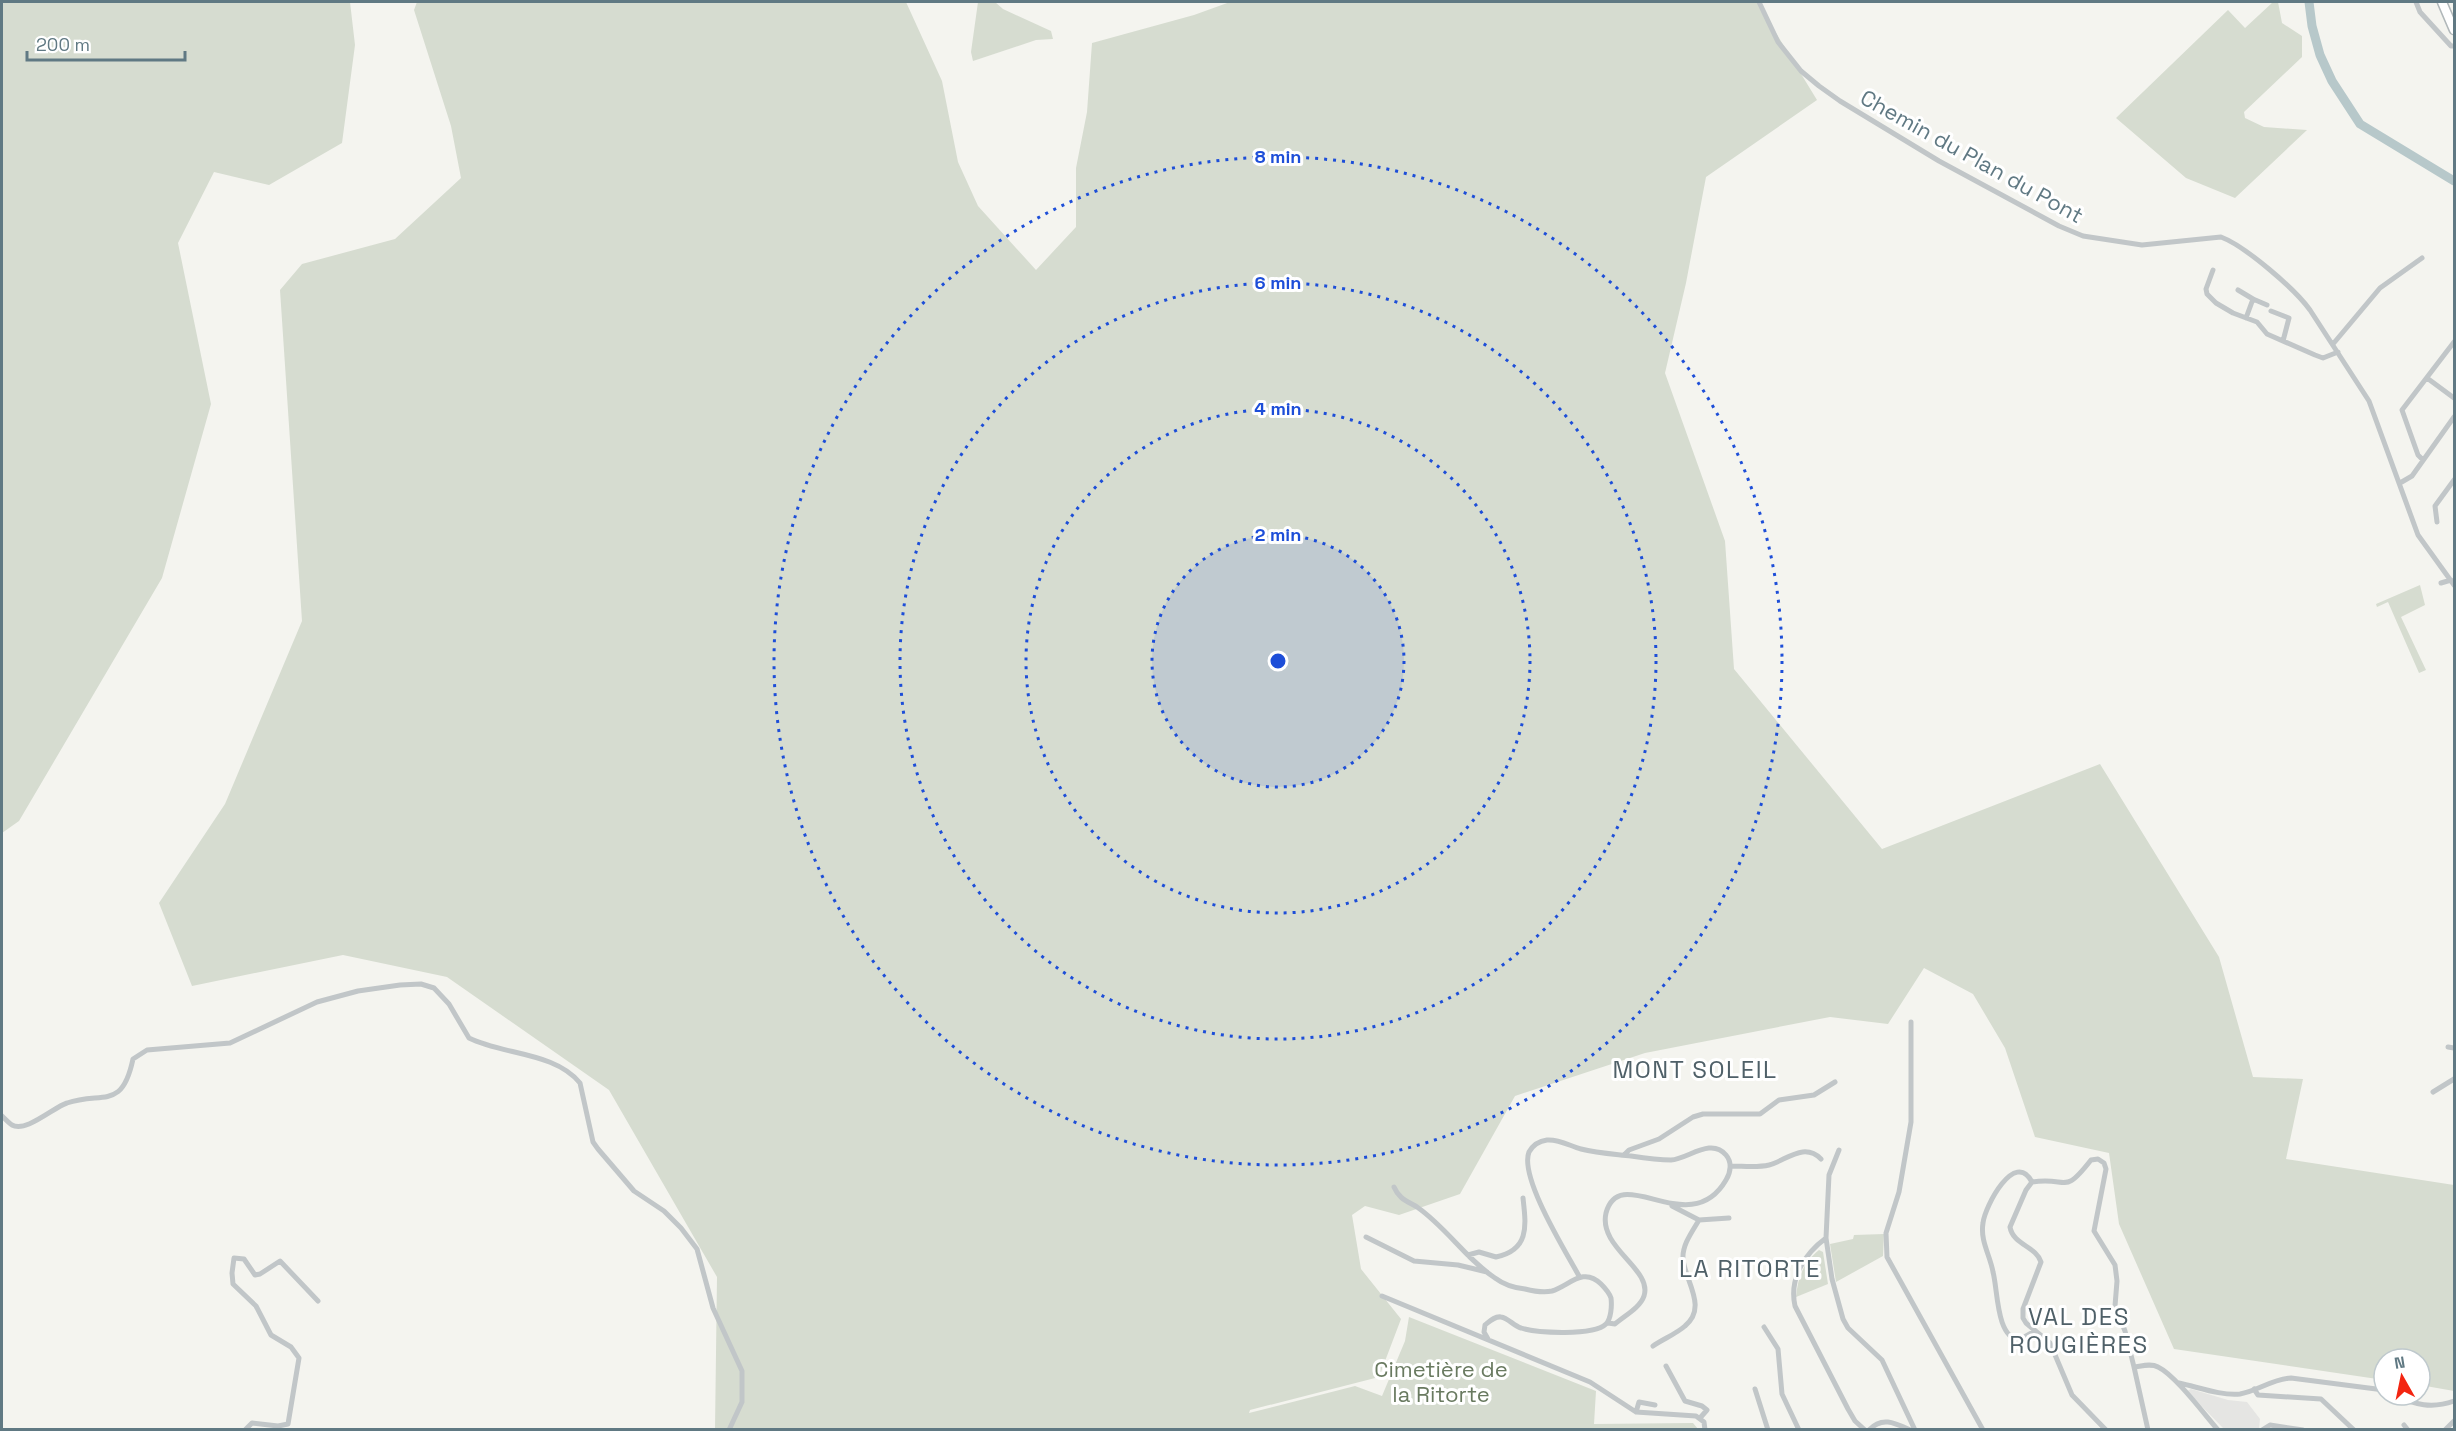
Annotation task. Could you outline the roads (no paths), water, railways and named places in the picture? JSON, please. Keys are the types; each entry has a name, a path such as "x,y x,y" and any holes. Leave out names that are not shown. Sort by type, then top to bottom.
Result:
{"main road":[{"path":"2442,2 2454,30"}],"street":[{"name":"Chemin du Plan du Pont","path":"1760,2 1778,42 1801,71 1840,101 1929,155 2059,226 2083,236 2142,245 2221,237 2231,240 2302,298 2369,401 2418,535 2452,583"},
{"path":"2416,2 2420,12 2451,46 2454,46"},
{"path":"2333,344 2380,288 2422,258"},
{"path":"2213,270 2206,289 2207,294 2233,313 2257,322 2267,334 2323,358 2338,352"},
{"path":"2238,290 2266,304"},
{"path":"2246,318 2253,299"},
{"path":"2271,311 2289,318 2283,341"},
{"path":"2423,460 2418,454 2403,411 2454,342"},
{"path":"2427,378 2454,398"},
{"path":"2400,483 2412,476 2454,417"},
{"path":"2437,522 2434,506 2454,480"},
{"path":"2441,583 2452,583"},
{"path":"2,1116 13,1126 18,1127 27,1125 66,1103 113,1095 130,1075 133,1059 147,1050 230,1043 317,1002 339,995 400,985 421,984 434,988 449,1004 469,1038 548,1063 575,1077 580,1083 593,1142 634,1191 664,1211 690,1238 697,1249 704,1269 713,1308 742,1371 742,1402 729,1430"},
{"path":"1911,1022 1911,1122 1899,1192 1886,1233 1887,1257 1983,1430"},
{"path":"2433,1092 2454,1079"},
{"path":"1624,1155 1629,1150 1659,1139 1693,1117 1703,1114 1760,1114 1779,1100 1814,1095 1835,1082"},
{"path":"1579,1276 1536,1194 1528,1168 1527,1159 1530,1150 1538,1142 1555,1140 1584,1150 1674,1160 1686,1158 1700,1149 1710,1147 1726,1155 1731,1166 1729,1174 1722,1187 1711,1198 1701,1203 1670,1205"},
{"path":"1839,1150 1829,1174 1826,1238 1832,1280 1843,1319 1848,1328 1882,1360 1915,1430"},
{"path":"1731,1166 1769,1165 1797,1152 1807,1151 1815,1153 1821,1159"},
{"path":"2106,1430 2072,1395 2052,1345 2026,1323 2022,1314 2040,1268 2040,1260 2035,1252 2017,1240 2010,1229 2026,1190 2032,1182 2066,1184 2078,1178 2093,1159 2105,1164 2094,1229 2115,1265 2117,1276 2115,1306 2126,1331 2148,1430"},
{"path":"2032,1182 2029,1176 2022,1173 2004,1180 1987,1210 1983,1233 1993,1271 1999,1312 2007,1333 2019,1340 2036,1331"},
{"path":"1394,1187 1400,1198 1418,1208 1496,1279 1516,1288 1539,1292 1552,1291 1579,1276 1597,1280 1609,1293 1612,1302 1608,1323"},
{"path":"1488,1340 1484,1332 1485,1325 1494,1318 1502,1317 1519,1328 1563,1333 1600,1328 1608,1323 1615,1324 1639,1304 1645,1295 1642,1280 1606,1232 1607,1212 1612,1202 1630,1194 1643,1195 1670,1205 1699,1220 1729,1218"},
{"path":"1468,1255 1479,1252 1496,1257 1515,1249 1526,1229 1523,1198"},
{"path":"1653,1346 1687,1325 1694,1313 1696,1303 1683,1260 1685,1245 1699,1220"},
{"path":"1366,1237 1414,1261 1458,1265 1488,1273"},
{"path":"1826,1238 1817,1244 1801,1265 1793,1284 1792,1296 1848,1409 1855,1421 1865,1430"},
{"path":"245,1430 252,1423 278,1426 288,1424 299,1358 291,1347 271,1335 256,1306 233,1284 234,1258 244,1259 255,1275 280,1261 318,1301"},
{"path":"1382,1296 1590,1382 1636,1413 1700,1418"},
{"path":"1764,1327 1778,1349 1782,1394 1799,1430"},
{"path":"2134,1367 2150,1365 2158,1367 2179,1383 2218,1430"},
{"path":"1666,1366 1685,1401 1702,1406 1707,1410 1700,1418"},
{"path":"2179,1383 2233,1394 2254,1389 2272,1381 2290,1378 2372,1388"},
{"path":"1755,1389 1768,1430"},
{"path":"2254,1389 2258,1395 2321,1399 2354,1430"},
{"path":"2432,1406 2454,1401"},
{"path":"1636,1413 1639,1402 1655,1405"},
{"path":"1899,1425 1907,1421 1909,1416"},
{"path":"1700,1418 1705,1430"},
{"path":"1869,1430 1884,1420 1910,1430"},
{"path":"2445,1430 2454,1421"},
{"path":"2262,1430 2270,1425 2303,1430"}],"waterway":[{"path":"2309,2 2312,26 2320,55 2332,81 2360,124 2454,181"}],"district":[{"name":"MONT SOLEIL","path":"1695,1070"},
{"name":"LA RITORTE","path":"1750,1269"},
{"name":"VAL DES ROUGIÈRES","path":"2079,1331"}],"park label":[{"name":"Cimetière de la Ritorte","path":"1441,1382"}]}
